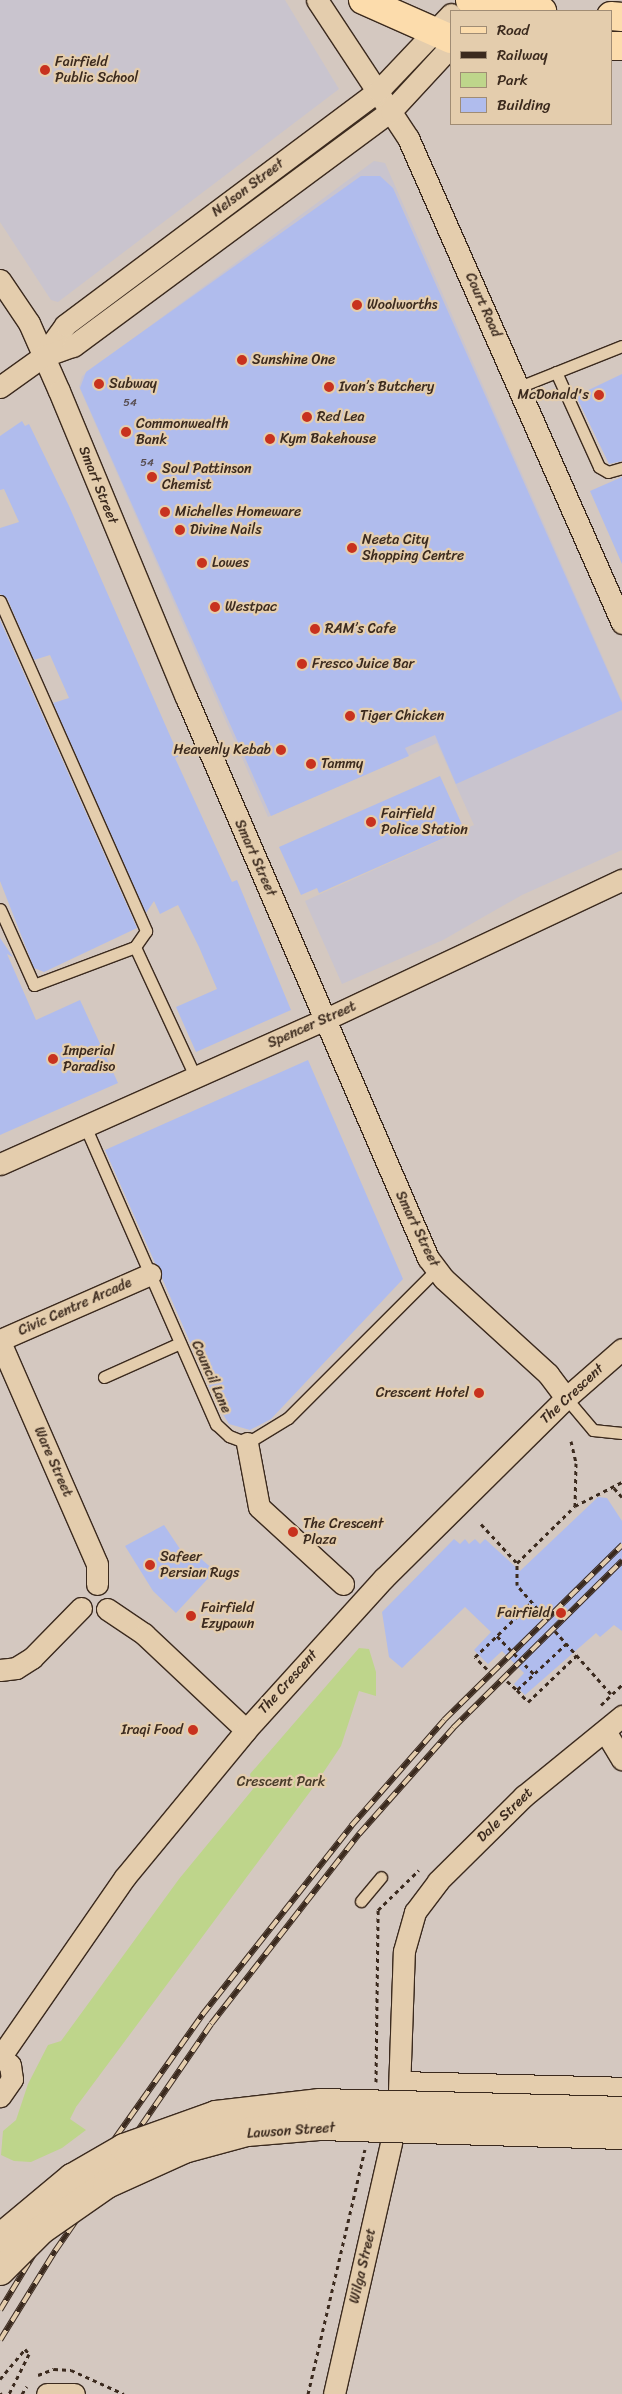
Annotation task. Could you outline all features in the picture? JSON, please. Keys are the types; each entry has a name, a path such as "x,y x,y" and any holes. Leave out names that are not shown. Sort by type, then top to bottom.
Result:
{"main road":[{"path":"363,0 448,29"},
{"path":"470,0 535,10"},
{"name":"Lawson Street","path":"0,2238 72,2178 124,2148 216,2115 320,2103 622,2111"},
{"name":"Lawson Street","path":"0,2271 41,2230 106,2184 184,2149 248,2132 319,2126 622,2134"}],"street":[{"name":"Court Road","path":"317,0 408,138 622,623"},
{"name":"Nelson Street","path":"42,357 65,325 378,91 448,29"},
{"name":"Nelson Street","path":"0,387 42,357 73,346 391,111 448,29"},
{"name":"Smart Street","path":"0,280 29,323 415,1231 436,1270 548,1374 566,1398"},
{"name":"Spencer Street","path":"0,1164 326,1019 622,880"},
{"name":"Civic Centre Arcade","path":"0,1341 150,1274"},
{"name":"Ware Street","path":"0,1341 97,1564 97,1584"},
{"name":"The Crescent","path":"0,2056 125,1877 246,1730 384,1578 566,1398 622,1349"},
{"path":"247,1444 259,1508 343,1584"},
{"path":"97,1584 109,1594 107,1609 90,1615 81,1608 79,1601 84,1588 97,1584"},
{"path":"0,1670 16,1668 32,1658 81,1608"},
{"path":"107,1609 144,1634 246,1730"},
{"name":"Dale Street","path":"622,1716 524,1796 455,1864 425,1897 408,1931 402,1987 400,2086 622,2088"},
{"path":"605,1731 622,1759"},
{"path":"0,2056 10,2065 12,2079 0,2096"},
{"name":"Wilga Street","path":"334,2394 392,2139"},
{"path":"47,2394 74,2394"}],"lane":[{"path":"519,387 622,346"},
{"path":"556,372 599,466 608,472 622,468"},
{"path":"0,601 146,931 135,947 34,985 0,908"},
{"path":"135,947 195,1076"},
{"name":"Council Lane","path":"85,1126 216,1424 229,1436 247,1444"},
{"path":"247,1444 288,1418 436,1270"},
{"path":"104,1376 180,1343"},
{"path":"566,1398 593,1430 622,1434"},
{"path":"362,1901 381,1877"}],"path":[{"path":"571,1441 576,1463 575,1506"},
{"path":"543,1614 517,1585 518,1563 575,1506 614,1488 622,1482"},
{"path":"614,1488 622,1497"},
{"path":"481,1524 518,1563"},
{"path":"487,1669 475,1657 532,1602"},
{"path":"555,1631 611,1694 622,1685"},
{"path":"497,1636 534,1674"},
{"path":"517,1690 567,1643"},
{"path":"507,1680 528,1702 577,1655"},
{"path":"0,2379 25,2349 29,2354 9,2394"}],"shaded area":[{"path":"0,0 285,0 339,89 58,302 51,300 0,222"},
{"name":"Neeta City Shopping Centre","path":"374,161 385,163 622,701 622,850 522,895 443,940 342,984 305,901 474,825 437,743 268,817 79,387 82,376"}],"green space":[{"name":"Crescent Park","path":"359,1648 369,1649 376,1672 376,1696 359,1691 341,1746 315,1785 76,2107 70,2119 86,2130 62,2148 31,2162 14,2161 1,2155 3,2131 16,2120 28,2084 48,2045 61,2041 179,1879 253,1789 250,1774"}],"building":[{"name":"Neeta City Shopping Centre","path":"361,176 380,176 393,188 622,703 622,710 456,784 435,735 405,748 409,756 271,816 80,388 86,372"},
{"path":"622,374 622,461 609,464 576,396"},
{"path":"22,421 25,426 29,424 69,506 179,756 175,758 232,882 237,880 291,1010 196,1052 176,1007 217,989 178,905 160,914 154,901 146,913 53,703 69,698 50,655 34,660 7,598 0,594 0,528 19,522 4,489 0,490 0,436"},
{"path":"622,477 622,564 590,491"},
{"path":"0,620 137,928 44,972 34,968 0,881"},
{"path":"440,776 464,829 319,893 317,888 301,895 279,847"},
{"name":"Imperial Paradiso","path":"0,938 13,957 7,954 36,1020 80,1000 118,1083 0,1135"},
{"path":"308,1060 403,1279 271,1419 250,1430 229,1424 218,1406 162,1278 161,1269 155,1263 105,1150"},
{"path":"598,1497 607,1498 622,1521 622,1631 614,1625 600,1637 596,1633 525,1695 514,1684 524,1673 502,1651 488,1664 474,1650 491,1632 465,1607 402,1668 389,1657 382,1612 454,1539 460,1544 465,1539 469,1544 475,1539 480,1544 485,1539 520,1571"},
{"path":"164,1525 186,1558 192,1551 215,1571 176,1613 153,1591 125,1546"}],"railway":[{"path":"0,2310 40,2244 202,2015 351,1826 444,1720 622,1545"},
{"path":"0,2340 55,2251 211,2024 359,1834 453,1728 622,1561"}],"place":[{"name":"Fairfield Public School","path":"45,70"},
{"name":"Woolworths","path":"357,305"},
{"name":"Sunshine One","path":"242,360"},
{"name":"Subway","path":"99,384"},
{"name":"Ivan’s Butchery","path":"329,387"},
{"name":"McDonald's","path":"599,395"},
{"name":"Red Lea","path":"307,417"},
{"name":"Commonwealth Bank","path":"126,432"},
{"name":"Kym Bakehouse","path":"270,439"},
{"name":"Soul Pattinson Chemist","path":"152,477"},
{"name":"Michelles Homeware","path":"165,512"},
{"name":"Divine Nails","path":"180,530"},
{"name":"Neeta City Shopping Centre","path":"352,548"},
{"name":"Lowes","path":"202,563"},
{"name":"Westpac","path":"215,607"},
{"name":"RAM’s Cafe","path":"315,629"},
{"name":"Fresco Juice Bar","path":"302,664"},
{"name":"Tiger Chicken","path":"350,716"},
{"name":"Heavenly Kebab","path":"281,750"},
{"name":"Tammy","path":"311,764"},
{"name":"Fairfield Police Station","path":"371,822"},
{"name":"Imperial Paradiso","path":"53,1059"},
{"name":"Crescent Hotel","path":"479,1393"},
{"name":"The Crescent Plaza","path":"293,1532"},
{"name":"Safeer Persian Rugs","path":"150,1565"},
{"name":"Fairfield","path":"561,1613"},
{"name":"Fairfield Ezypawn","path":"191,1616"},
{"name":"Iraqi Food","path":"193,1730"}]}
